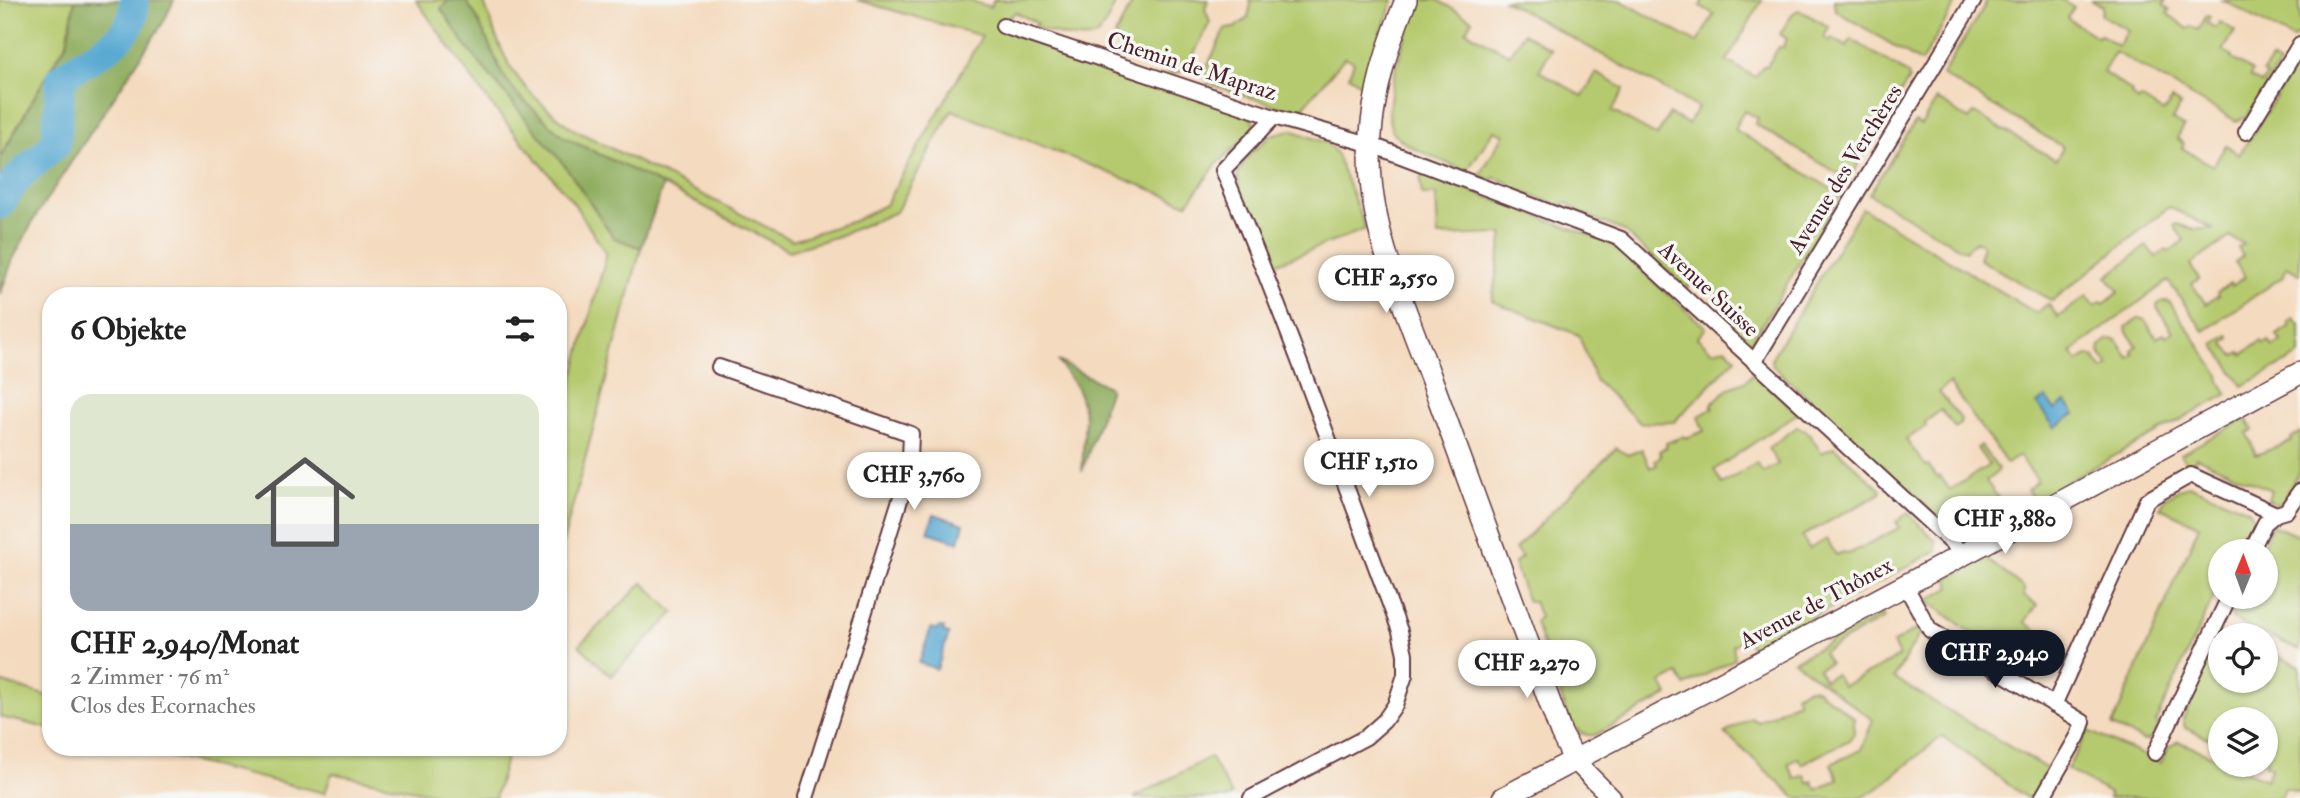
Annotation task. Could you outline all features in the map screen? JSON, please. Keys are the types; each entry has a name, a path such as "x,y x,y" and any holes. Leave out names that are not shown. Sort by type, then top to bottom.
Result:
{"main road":[{"path":"1406,0 1378,79 1372,115 1369,144 1375,208 1395,278 1562,733 1575,761"},
{"name":"Avenue de Thônex","path":"1503,798 2300,373"}],"street":[{"name":"Avenue des Verchères","path":"1754,362 1974,0"},
{"name":"Chemin de Mapraz","path":"1003,26 1275,117 1369,144"},
{"path":"2246,132 2300,44"},
{"path":"1251,798 1374,731 1395,705 1402,685 1405,662 1400,631 1280,307 1223,170 1275,117"},
{"name":"Avenue Suisse","path":"1369,144 1621,239 1964,554"},
{"path":"719,367 911,434 905,484 806,798"},
{"path":"2054,705 2147,500 2191,475 2276,514"},
{"path":"2257,539 2265,523 2276,514 2287,511 2300,491"},
{"path":"1905,586 1930,630 2083,722 2078,736 2042,798"},
{"path":"2155,753 2223,609"},
{"path":"1575,761 1612,798"}],"green space":[{"path":"0,0 75,0 67,43 0,158"},
{"path":"75,0 174,0 164,21 37,214 13,259 0,295 0,158 67,43"},
{"path":"416,0 483,0 498,41 513,70 537,99 571,128 792,240 854,221 885,205 982,36 857,0 968,0 990,7 994,0 1117,0 1104,27 1098,34 1085,39 1034,27 1037,23 1015,12 999,28 1249,116 1254,125 1252,132 1216,165 1187,204 952,110 896,212 838,236 789,251 663,185 641,248 567,527 567,400 606,257 573,202 488,101"},
{"path":"448,0 466,1 476,16 503,75 519,96 564,137 663,185 641,248 614,238 565,166 468,49 441,9"},
{"path":"1134,0 1208,0 1205,9 1210,22 1186,70 1172,74 1121,53 1115,35"},
{"path":"1249,0 1393,0 1362,85 1349,76 1354,62 1345,57 1298,113 1209,84 1204,73 1225,29 1234,28 1248,18 1251,3"},
{"path":"1419,0 1437,0 1472,20 1466,31 1510,55 1523,33 1551,49 1539,71 1583,96 1596,73 1624,89 1612,111 1657,136 1669,114 1688,124 1698,108 1504,0 1620,0 1697,43 1714,14 1700,6 1703,0 1762,0 1727,61 1755,77 1763,66 1767,66 1779,47 1783,47 1787,39 1780,34 1793,13 1799,10 1829,27 1824,37 1830,41 1832,38 1847,47 1851,39 1908,74 1909,79 1849,180 1755,124 1758,118 1744,111 1734,129 1841,195 1752,341 1746,342 1718,318 1728,301 1693,279 1687,289 1624,231 1581,213 1567,203 1557,205 1511,188 1508,182 1495,178 1489,180 1480,175 1504,134 1494,130 1467,171 1419,151 1395,135 1390,124 1389,109 1392,90 1408,28"},
{"path":"1834,0 1958,0 1921,62 1835,10"},
{"path":"1988,0 2063,0 2074,7 2067,18 2097,37 2101,35 2118,46 2128,30 2101,15 2103,7 2090,0 2166,0 2163,5 2170,10 2167,13 2188,29 2191,26 2198,30 2207,15 2210,17 2207,23 2216,28 2220,22 2235,31 2223,51 2252,71 2250,77 2262,84 2267,75 2263,73 2271,60 2279,65 2247,117 2236,121 2115,52 2103,72 2132,92 2131,95 2139,101 2141,98 2163,112 2172,100 2181,105 2172,119 2184,126 2177,138 2184,144 2182,148 2213,166 2226,145 2239,155 2300,59 2300,274 2287,267 2282,277 2204,331 2168,281 2071,352 2078,362 2087,356 2093,356 2103,370 2109,366 2099,352 2100,346 2109,339 2116,340 2129,358 2137,346 2126,327 2140,318 2145,320 2157,338 2164,333 2167,336 2173,332 2157,305 2169,301 2219,375 2228,394 2034,500 2027,490 2038,481 2019,456 2007,464 1949,383 1939,392 1961,419 1960,424 1955,428 1941,410 1925,422 1926,426 1906,440 1926,466 1928,465 1938,478 1940,476 1950,490 1989,465 1977,448 1981,446 1998,469 1986,481 2002,503 2008,500 2012,509 1984,525 1968,529 1938,517 1773,366 1771,359 1862,208 2036,313 2048,304 2058,317 2087,296 2095,306 2101,302 2104,304 2119,292 2107,277 2146,246 2156,257 2166,249 2169,252 2184,240 2174,226 2176,224 2193,229 2214,229 2169,207 2052,301 1979,259 1983,245 1976,241 1965,251 1869,194 1915,122 1921,125 1937,99 1969,120 1974,113 2056,160 2063,147 1942,75","holes":["2230,237 2244,244 2238,248 2243,256 2235,262 2245,277 2232,286 2230,283 2206,304 2192,284 2199,279 2190,265"]},
{"path":"2223,0 2300,0 2300,32 2293,39"},
{"path":"1291,130 1327,143 1336,153 1366,229 1272,265 1239,191 1238,174 1244,160 1271,135"},
{"path":"1425,174 1611,243 1706,328 1697,338 1712,351 1726,348 1736,358 1674,422 1640,423 1595,380 1579,335 1492,301 1503,234 1438,236 1436,195 1422,195 1420,179"},
{"path":"2294,318 2300,323 2300,355 2243,386 2214,345 2228,335 2230,338 2224,343 2234,356 2240,352 2242,355 2261,341 2264,344 2269,341 2273,347 2281,341 2277,335 2290,326 2288,322"},
{"path":"1058,361 1110,388 1082,472 1085,416 1078,390"},
{"path":"1753,373 1798,413 1714,470 1722,484 1757,463 1763,473 1778,464 1768,448 1797,427 1806,430 1822,453 1834,447 1881,490 1880,494 1802,536 1809,549 1827,539 1836,555 1843,552 1849,554 1899,528 1896,522 1908,513 1936,541 1936,551 1753,650 1746,638 1733,645 1735,659 1685,686 1678,674 1661,683 1668,695 1595,735 1586,735 1572,724 1564,706 1556,678 1560,674 1553,662 1550,664 1535,622 1540,617 1534,602 1528,602 1514,563 1522,557 1515,549 1616,448 1628,455 1642,449 1650,468 1657,465 1655,460 1661,457 1659,451 1667,447 1666,443 1704,431 1698,417 1713,408 1711,404 1729,388 1745,382"},
{"path":"2246,418 2253,430 2247,433 2256,455 2292,441 2291,438 2300,432 2300,471 2285,495 2287,496 2284,502 2276,504 2268,500 2271,490 2196,457 2191,467 2181,454"},
{"path":"2188,485 2249,510 2255,521 2248,538 2242,536 2241,539 2208,539 2208,609 2156,721 2158,727 2152,738 2144,741 2112,726 2199,526 2160,508 2166,497"},
{"path":"2272,525 2300,537 2300,650 2278,640 2278,623 2241,623 2232,619 2233,609 2278,609 2278,539 2266,539"},
{"path":"1987,559 2024,588 2024,596 2037,605 2025,622 2055,643 2036,679 1927,601 1951,587 1948,578"},
{"path":"643,583 674,613 611,676 579,645"},
{"path":"1882,614 1884,618 1823,652 1829,663 1818,669 1824,680 1835,674 1843,686 1899,657 1893,643 1918,629 1920,633 1894,678 2047,769 2032,798 2027,798 1942,736 1877,789 1861,798 1796,798 1725,733 1751,718 1758,722 1799,701 1795,694 1808,688 1816,689 1854,718 1854,733 1849,740 1802,764 1798,758 1788,764 1795,779 1805,775 1808,783 1812,781 1817,790 1838,779 1831,764 1861,750 1873,720 1794,661"},
{"path":"2278,656 2300,666 2300,793 2285,788 2281,798 2109,798 2110,794 2067,769 2088,731 2161,763 2167,749 2178,741 2208,754 2208,777 2259,777 2266,780 2267,777 2278,777 2278,707 2208,707 2208,738 2185,728 2183,719 2208,664 2208,693 2278,693"},
{"path":"0,682 42,694 42,727 0,717"},
{"path":"168,756 507,756 495,798 454,798 332,773 325,793"},
{"path":"1210,757 1232,795 1227,798 1134,798"}],"water":[{"path":"2046,398 2055,410 2066,402 2075,414 2055,428 2037,404"},
{"path":"934,514 964,524 959,542 928,532"},
{"path":"939,627 949,634 937,669 919,663 931,628 938,630"}],"waterway":[{"path":"0,204 18,177 56,144 61,78 120,37 133,14 134,0"}]}
